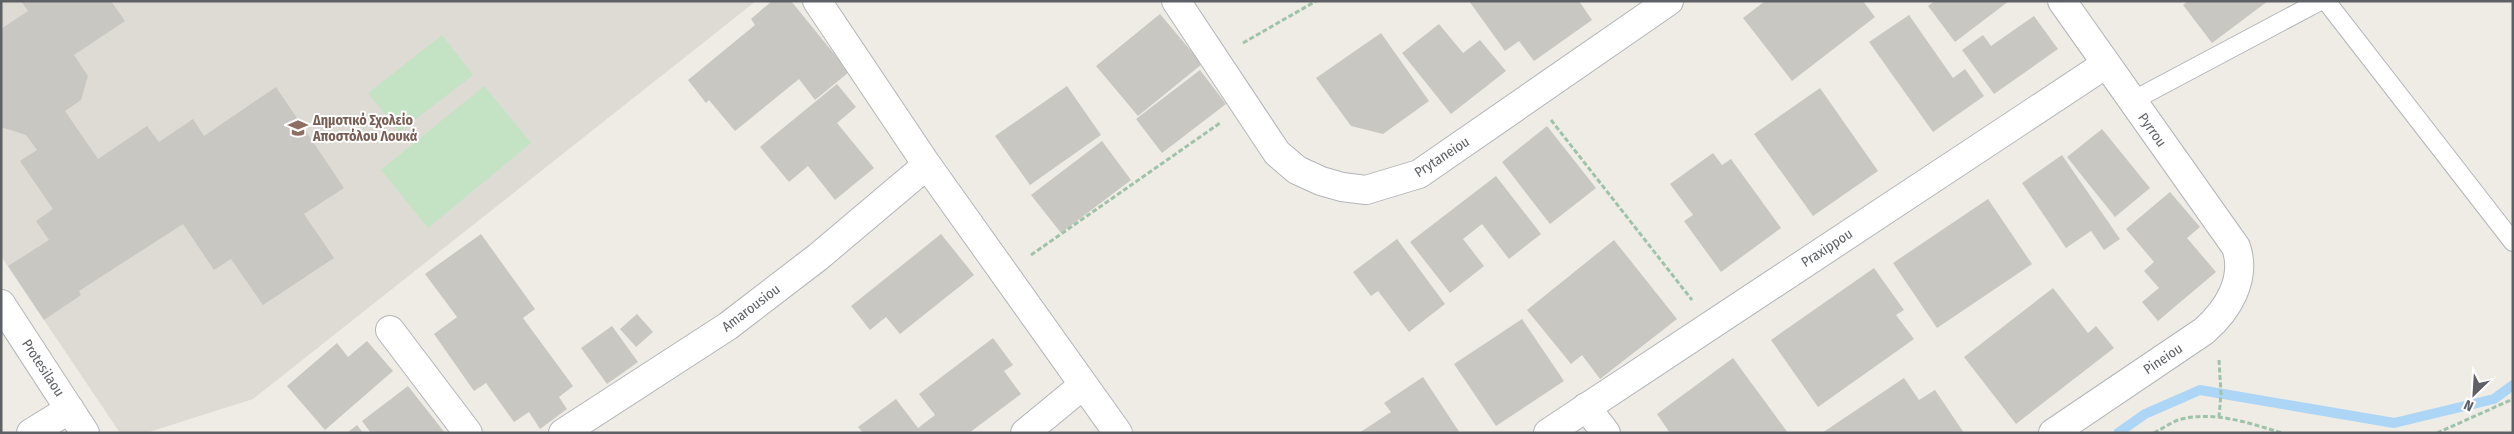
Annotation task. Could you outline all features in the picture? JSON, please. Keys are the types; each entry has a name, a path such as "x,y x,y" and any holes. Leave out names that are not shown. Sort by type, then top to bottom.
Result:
{"street":[{"path":"817,1 927,165 1082,386 1118,433"},
{"name":"Prytaneiou","path":"1176,1 1277,153 1298,170 1328,183 1366,190 1419,174 1669,1"},
{"name":"Pyrrou","path":"2062,1 2236,247 2240,260"},
{"name":"Praxippou","path":"1548,433 2106,64"},
{"name":"Amarousiou","path":"563,433 728,326 818,257 927,165"},
{"name":"Pineiou","path":"2053,433 2204,331 2221,316 2232,299 2240,260"},
{"name":"Protesilaou","path":"1,304 85,433"},
{"path":"390,330 468,433"},
{"path":"1025,433 1082,386"},
{"path":"1586,407 1606,433"},
{"path":"31,433 70,409"}],"lane":[{"path":"2132,100 2320,1"},
{"path":"2326,1 2513,242"}],"path":[{"path":"1214,60 1316,1"},
{"path":"1533,96 1711,324"},
{"path":"1004,274 1245,105"},
{"path":"2204,331 2219,353 2221,394 2219,417"},
{"path":"2437,433 2513,399"},
{"path":"2154,433 2178,420 2219,417 2240,420 2282,433"}],"shaded area":[{"name":"Δημοτικό Σχολείο Αποστόλου Λουκά","path":"1,1 756,1 253,399 146,433 120,433 1,256"}],"green space":[{"path":"442,35 473,75 399,132 368,93"},
{"path":"484,86 531,143 428,228 381,170"}],"building":[{"path":"21,1 111,1 125,21 74,55 88,76 81,100 65,111 98,159 147,126 159,142 193,119 204,136 276,87 344,188 304,214 334,258 263,305 231,259 214,270 183,224 79,291 81,295 44,320 8,266 49,240 36,221 53,209 20,161 37,150 26,135 1,127 1,29 28,11"},
{"path":"772,1 791,1 849,72 815,100 799,79 735,131 709,100 706,103 688,80 755,25 751,19"},
{"path":"1469,1 1579,1 1592,20 1534,61 1519,41 1505,51"},
{"path":"1765,1 1863,1 1875,17 1792,81 1743,18"},
{"path":"1935,1 2009,1 1955,42 1928,6"},
{"path":"2188,1 2268,1 2212,43 2183,5"},
{"path":"1160,14 1202,64 1138,116 1096,66"},
{"path":"1909,15 1953,78 1965,69 1984,96 1933,132 1869,42"},
{"path":"2034,16 2058,49 1994,94 1962,50 1983,35 1991,46"},
{"path":"1439,24 1463,53 1480,40 1506,71 1451,114 1402,53"},
{"path":"1381,33 1429,101 1383,134 1351,126 1316,78"},
{"path":"1200,70 1226,104 1162,153 1136,119"},
{"path":"837,84 856,107 837,123 874,168 835,200 808,166 789,182 760,147"},
{"path":"1067,86 1101,135 1030,185 995,136"},
{"path":"1820,88 1878,171 1813,216 1754,134"},
{"path":"1547,126 1596,188 1550,224 1502,162"},
{"path":"2102,129 2150,188 2115,217 2067,157"},
{"path":"1102,141 1131,180 1061,233 1031,195"},
{"path":"1713,153 1722,165 1731,159 1781,228 1721,272 1684,221 1693,215 1670,184"},
{"path":"2062,155 2120,239 2104,250 2091,231 2066,248 2022,183"},
{"path":"1496,176 1541,234 1509,259 1482,224 1463,239 1484,266 1450,293 1410,242"},
{"path":"2170,192 2200,227 2187,238 2216,272 2158,321 2142,302 2159,288 2144,271 2154,262 2126,229"},
{"path":"1988,199 2032,264 1937,328 1893,263"},
{"path":"481,234 535,309 523,318 573,386 559,397 567,409 540,429 529,412 514,422 486,383 474,391 434,334 457,317 425,274"},
{"path":"941,234 974,275 900,334 886,317 870,330 851,306"},
{"path":"1397,239 1445,304 1409,332 1378,291 1371,296 1353,272"},
{"path":"1614,240 1677,319 1600,379 1582,355 1571,364 1527,310"},
{"path":"1874,268 1904,310 1896,315 1914,339 1818,407 1771,340"},
{"path":"2053,288 2088,333 2096,326 2114,348 2016,424 1964,357"},
{"path":"637,314 653,332 636,347 620,329"},
{"path":"1522,319 1564,381 1496,426 1454,364"},
{"path":"612,326 638,362 607,384 581,348"},
{"path":"993,338 1013,365 1004,371 1021,394 969,433 863,433 858,427 896,399 918,428 935,415 919,394"},
{"path":"367,341 393,371 325,430 287,386 337,343 348,357"},
{"path":"1733,358 1788,433 1670,433 1657,414"},
{"path":"1423,377 1460,433 1359,433 1391,412 1384,403"},
{"path":"1904,378 1919,400 1935,390 1964,433 1822,433"},
{"path":"408,386 445,433 371,433 362,421"},
{"path":"357,425 363,433 347,433"}],"waterway":[{"path":"2118,433 2145,414 2200,390 2394,423 2494,399 2513,385"}],"place":[{"name":"Δημοτικό Σχολείο Αποστόλου Λουκά","path":"298,128"}]}
